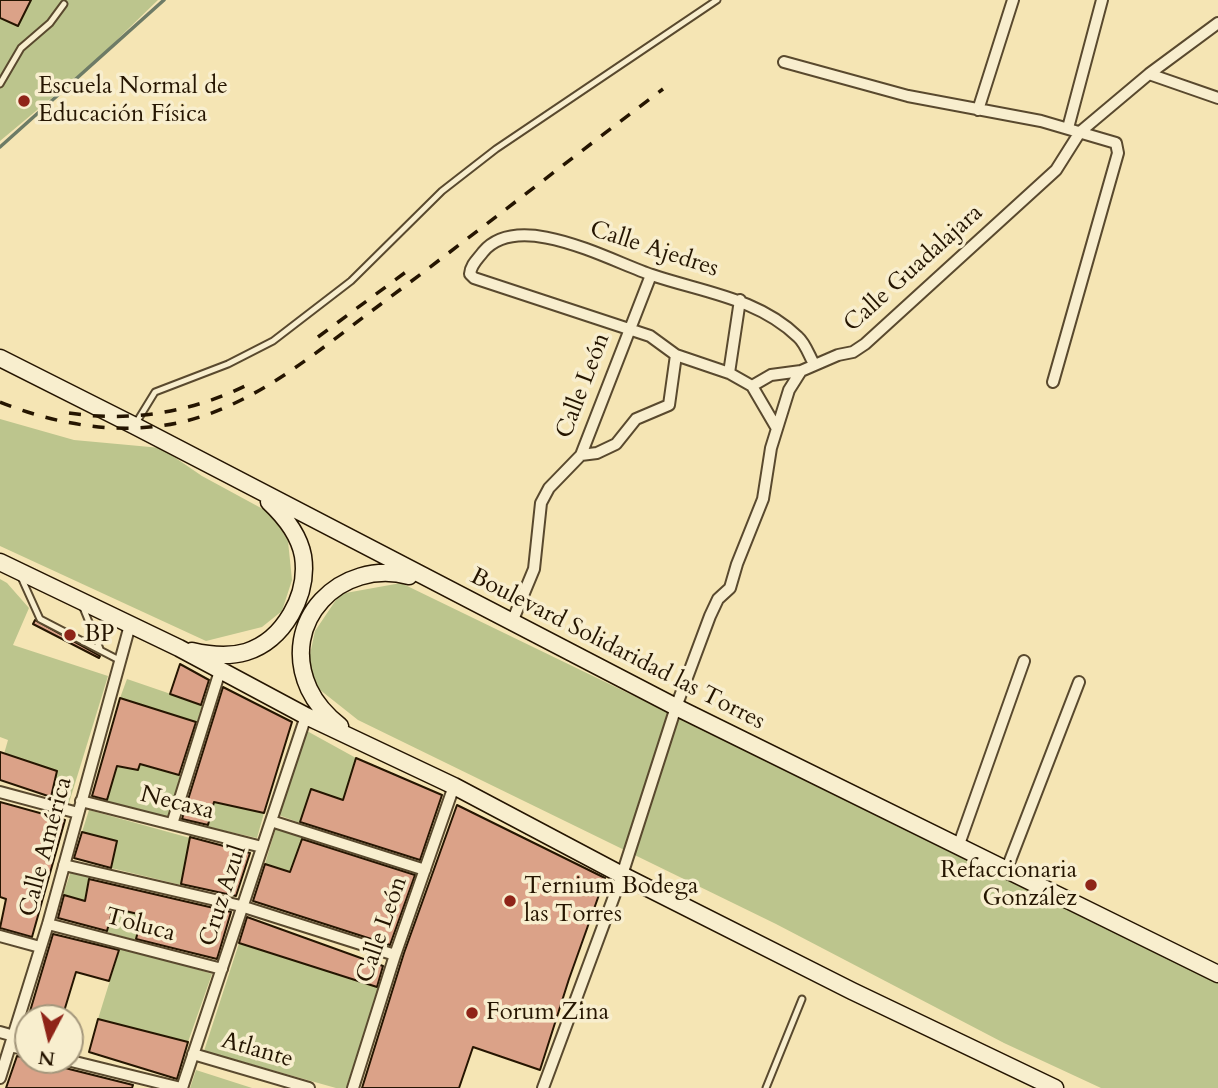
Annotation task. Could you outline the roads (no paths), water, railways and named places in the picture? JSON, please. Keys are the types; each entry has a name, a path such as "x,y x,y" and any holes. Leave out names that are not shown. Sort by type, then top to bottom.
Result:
{"main road":[{"name":"Boulevard Solidaridad las Torres","path":"0,358 676,707 1218,974"},
{"path":"179,648 224,654 247,651 277,632 297,603 304,568 303,555 294,532 281,514 242,483"},
{"path":"0,562 179,648 306,716 454,786 622,875 852,991 1055,1088"},
{"path":"354,737 322,709 309,689 302,654 305,630 314,607 329,593 359,576 391,572 429,580"}],"street":[{"path":"978,110 1013,0"},
{"path":"1068,128 1102,0"},
{"name":"Calle Guadalajara","path":"752,386 771,375 801,371 814,364 853,352 865,344 1056,170 1080,132 1149,74 1218,23"},
{"path":"784,62 908,96 1030,118 1116,143 1118,153 1053,382"},
{"path":"1149,74 1218,98"},
{"name":"Calle Ajedres","path":"628,331 471,277 471,267 495,240 513,235 555,240 598,253 651,275 740,300 799,337 814,364"},
{"name":"Calle León","path":"512,622 534,569 541,503 548,488 581,455 651,275"},
{"path":"729,373 740,300"},
{"path":"628,331 650,336 676,355 729,373 752,386 776,427"},
{"path":"581,455 597,453 616,444 636,419 669,405 676,355"},
{"path":"543,1088 622,875 676,707 710,616 718,599 730,588 763,499 776,427 789,390 801,371"},
{"name":"Calle América","path":"0,1078 48,924 130,625"},
{"path":"958,847 1024,662"},
{"path":"172,824 220,671"},
{"path":"1006,871 1079,682"},
{"name":"Cruz Azul","path":"181,1088 306,716"},
{"name":"Calle León","path":"353,1088 454,786"},
{"path":"0,792 78,813"},
{"name":"Necaxa","path":"81,801 262,848"},
{"path":"271,821 425,870"},
{"path":"64,865 242,906 395,956"},
{"name":"Toluca","path":"48,924 222,969"},
{"path":"0,936 40,947"},
{"path":"0,1032 12,1041"},
{"name":"Atlante","path":"193,1054 309,1088"},
{"path":"84,1064 181,1088"}],"lane":[{"path":"135,426 155,392 228,364 273,341 351,281 442,191 485,158 718,0"},
{"path":"0,84 21,48 50,23 64,4"},
{"path":"19,571 40,619 119,660"},
{"path":"81,602 100,649"},
{"path":"766,1088 802,999"}],"waterway":[{"path":"0,147 164,0"}],"railway":[{"path":"0,402 44,417 113,428 182,422 237,402 262,389 311,356 663,89"},
{"path":"318,337 414,266"},
{"path":"69,413 117,416 165,412 211,400 255,381"}],"place":[{"name":"Escuela Normal de Educación Física","path":"24,101"},
{"name":"BP","path":"70,635"},
{"name":"Refaccionaria González","path":"1091,885"},
{"name":"Ternium Bodega las Torres","path":"510,901"},
{"name":"Forum Zina","path":"472,1013"}]}
